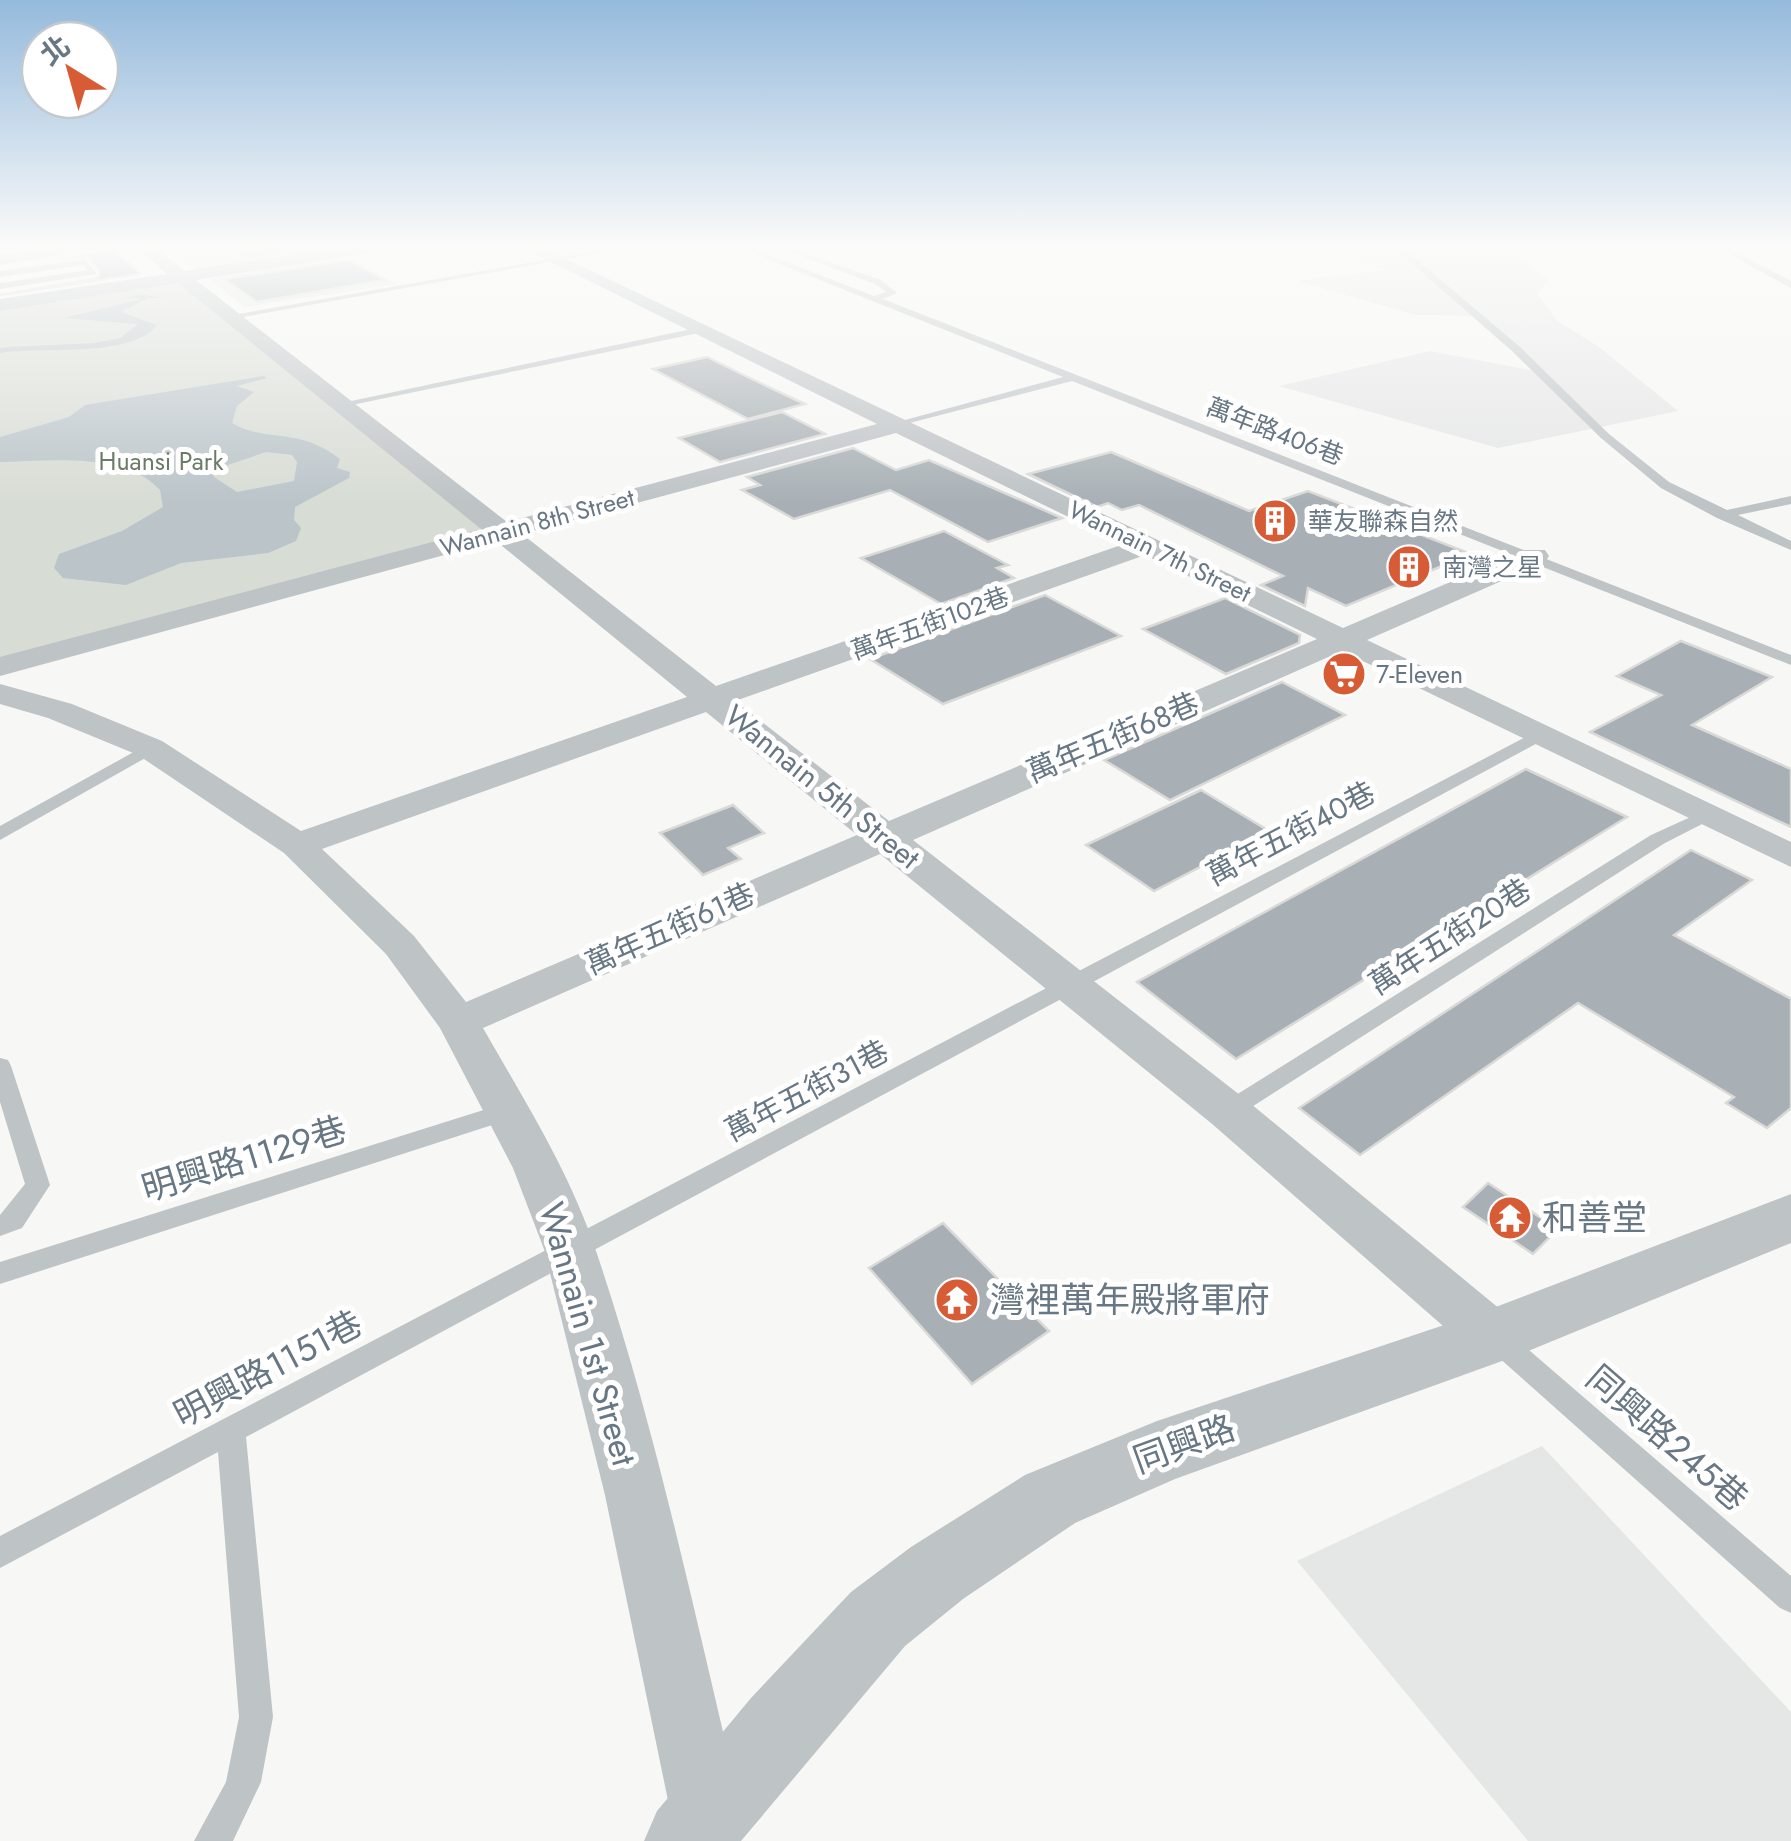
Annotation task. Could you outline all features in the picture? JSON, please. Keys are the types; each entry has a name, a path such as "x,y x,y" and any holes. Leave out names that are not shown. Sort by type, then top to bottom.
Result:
{"street":[{"name":"Wannain 5th Street","path":"253,333 1228,1111 1492,1336"},
{"name":"Wannain 7th Street","path":"707,333 1791,856"},
{"name":"Wannain 8th Street","path":"0,668 898,425"},
{"name":"萬年五街102巷","path":"297,845 1148,545"},
{"name":"萬年五街68巷","path":"884,836 1534,556"},
{"name":"Wannain 1st Street","path":"0,694 60,711 150,748 297,845 340,882 400,945 458,1022 508,1111 570,1250 635,1494 697,1828"},
{"name":"萬年五街61巷","path":"458,1022 884,836"},
{"name":"同興路","path":"697,1828 878,1619 951,1564 1050,1499 1157,1453 1492,1336 1791,1218"}],"lane":[{"path":"342,404 687,333"},
{"name":"萬年路406巷","path":"962,333 1791,660"},
{"path":"1497,333 1632,460 1665,485 1791,546"},
{"name":"Wannain 8th Street","path":"898,425 1075,377"},
{"path":"1722,514 1791,500"},
{"name":"萬年五街40巷","path":"1072,986 1539,735"},
{"path":"0,834 150,748"},
{"name":"萬年五街20巷","path":"1228,1111 1274,1086 1658,839 1706,815"},
{"name":"萬年五街31巷","path":"570,1250 1072,986"},
{"path":"0,1066 38,1185 13,1221 0,1226"},
{"name":"明興路1129巷","path":"0,1273 508,1111"},
{"name":"明興路1151巷","path":"0,1553 570,1250"},
{"name":"同興路245巷","path":"1492,1336 1791,1597"},
{"path":"212,1841 237,1806 252,1759 256,1717 231,1431"}],"shaded area":[{"path":"127,333 148,333 106,347 0,353 0,348 120,338"},
{"path":"1499,333 1577,333 1678,411 1498,448 1279,386 1430,351 1545,373"},
{"path":"264,376 267,378 237,386 254,392 237,406 232,423 325,449 340,459 337,468 350,472 349,478 295,507 294,520 301,528 296,541 268,553 181,563 126,585 63,578 54,568 59,554 122,531 163,507 160,490 127,469 85,461 0,462 0,437 69,417 85,405","holes":["266,452 292,455 297,462 294,481 237,492 214,477 213,470"]},
{"path":"1542,1446 1791,1712 1791,1841 1528,1841 1297,1561"}],"green space":[{"name":"Huansi Park","path":"0,333 252,333 502,532 0,667"}],"building":[{"path":"707,357 805,404 748,419 653,369"},
{"path":"782,412 825,434 720,462 679,438"},
{"path":"853,448 896,470 929,460 1062,518 988,542 890,490 794,519 742,490 760,485 747,477"},
{"path":"1111,452 1249,511 1308,491 1471,554 1346,606 1308,588 1305,606 1261,585 1283,576 1139,505 1122,510 1108,503 1097,507 1028,474"},
{"path":"944,531 1008,565 997,568 1014,578 941,604 861,558"},
{"path":"1045,595 1121,636 943,704 870,659"},
{"path":"1225,598 1300,635 1299,643 1226,674 1143,629"},
{"path":"1681,641 1772,677 1692,725 1791,769 1791,827 1590,732 1661,695 1617,676"},
{"path":"1282,682 1345,715 1170,800 1104,760"},
{"path":"1526,769 1627,817 1236,1059 1137,982"},
{"path":"1201,790 1269,831 1154,891 1086,845"},
{"path":"733,805 764,833 728,848 741,859 703,875 660,833"},
{"path":"1691,850 1752,880 1674,935 1791,999 1791,1108 1767,1128 1726,1103 1734,1097 1578,1003 1360,1155 1299,1108"},
{"name":"和善堂","path":"1488,1183 1558,1229 1533,1254 1463,1207"},
{"name":"灣裡萬年殿將軍府","path":"943,1223 1049,1331 972,1384 869,1268"}],"place":[{"name":"華友聯森自然","path":"1275,521"},
{"name":"南灣之星","path":"1409,567"},
{"name":"7-Eleven","path":"1344,674"},
{"name":"和善堂","path":"1510,1218"},
{"name":"灣裡萬年殿將軍府","path":"957,1300"}]}
